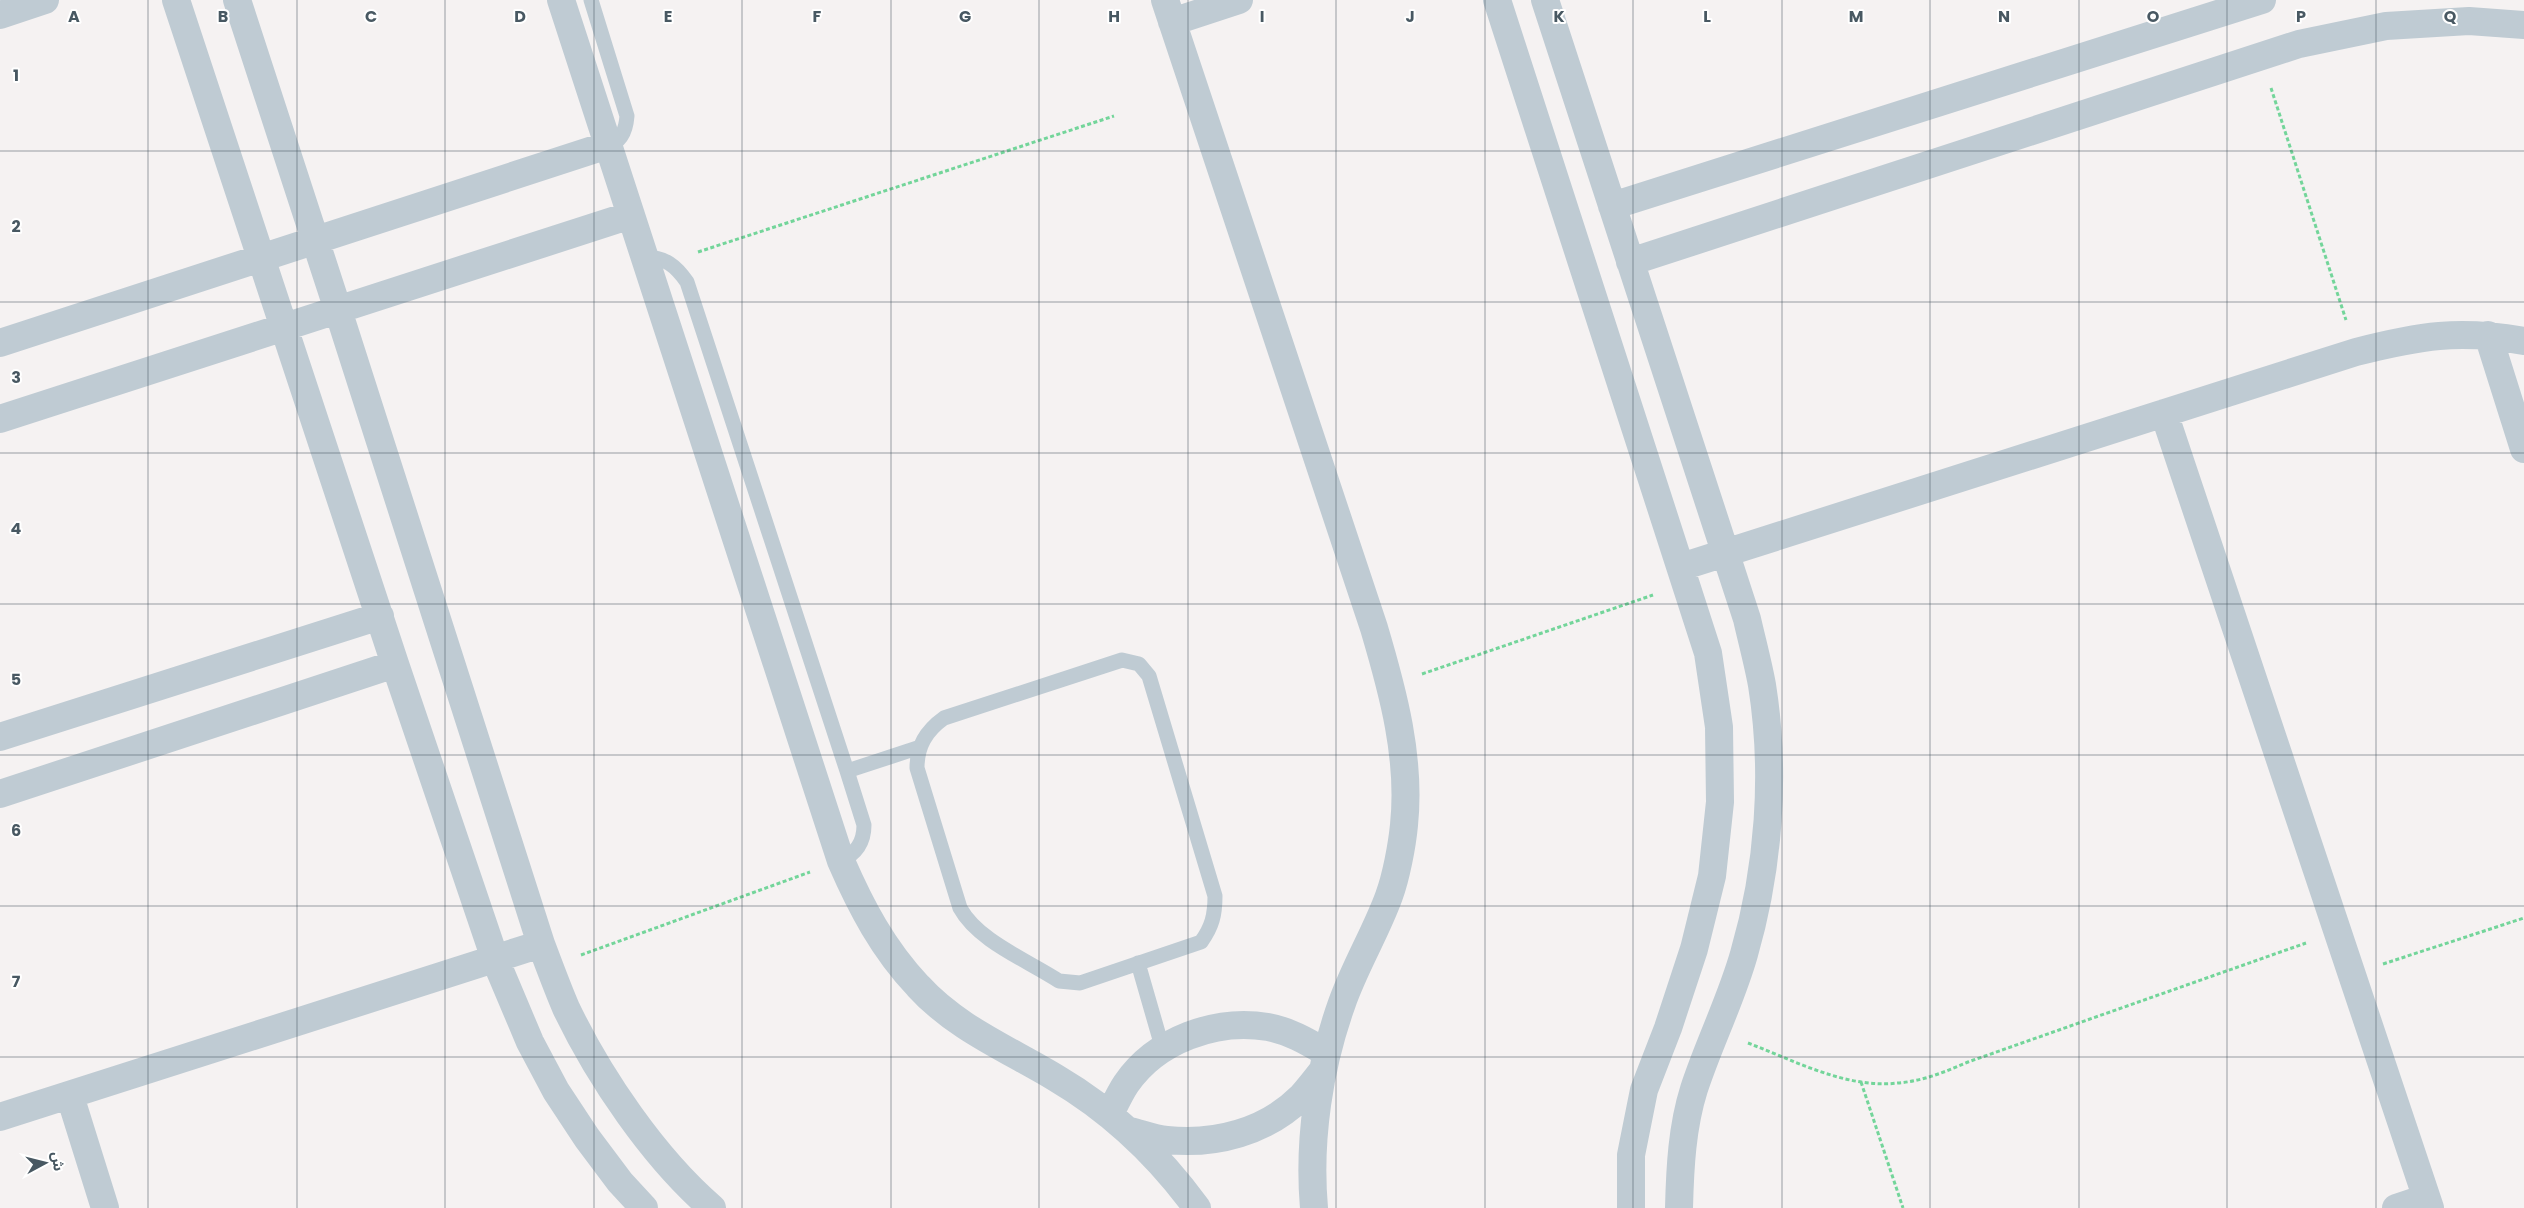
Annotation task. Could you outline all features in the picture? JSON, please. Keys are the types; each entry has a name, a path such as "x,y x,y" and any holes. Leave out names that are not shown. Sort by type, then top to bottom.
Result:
{"street":[{"path":"0,15 45,0"},
{"path":"176,0 395,664 495,959 530,1042 556,1091 587,1138 620,1182 644,1208"},
{"path":"237,0 545,955 566,1008 604,1078 650,1142 712,1208"},
{"path":"561,0 631,215 657,259 841,861 860,906 886,948 918,987 956,1020 998,1046 1057,1078 1120,1123 1176,1179 1197,1208"},
{"path":"1238,0 1169,11 1391,684 1404,754 1404,825 1389,895 1341,1004 1325,1061 1318,1098 1312,1173 1314,1208"},
{"path":"1498,0 1708,653 1719,727 1720,802 1712,876 1694,949 1668,1028 1644,1090 1631,1155 1631,1208"},
{"path":"1545,0 1747,619 1762,685 1768,753 1768,821 1760,888 1744,954 1694,1089 1681,1151 1679,1208"},
{"path":"1612,206 2262,0"},
{"path":"1630,262 2299,44 2386,26 2470,21 2524,25"},
{"path":"0,343 608,145"},
{"path":"0,419 631,215"},
{"path":"1684,575 1725,553 2356,352 2443,334 2488,335 2524,341"},
{"path":"2488,335 2524,449"},
{"path":"2164,413 2428,1203 2396,1208"},
{"path":"0,737 380,616"},
{"path":"0,794 395,664"},
{"path":"0,1117 495,959 545,955"},
{"path":"1120,1123 1127,1084 1148,1060 1175,1042 1205,1030 1236,1025 1268,1027 1299,1037 1325,1061"},
{"path":"1120,1123 1166,1140 1202,1142 1238,1135 1271,1120 1300,1097 1325,1061"},
{"path":"70,1096 105,1208"}],"lane":[{"path":"590,0 627,116 623,133 614,144 608,145"},
{"path":"657,259 679,270 687,282 864,825 864,834 856,850 841,861"},
{"path":"1122,660 1139,664 1145,669 1149,676 1215,896 1215,912 1211,928 1201,942 1138,963 1080,983 1070,984 1058,981 973,928 960,908 917,768 920,747 929,731 944,718 1122,660"},
{"path":"846,771 920,747"},
{"path":"1138,963 1163,1050"}],"path":[{"path":"2262,56 2356,352"},
{"path":"657,259 1114,116"},
{"path":"1391,684 1684,575"},
{"path":"545,955 841,861"},
{"path":"2352,975 2524,918"},
{"path":"1717,1031 1822,1072 1861,1082 1898,1084 1934,1076 1968,1062 2338,932"},
{"path":"1861,1082 1903,1208"}]}
